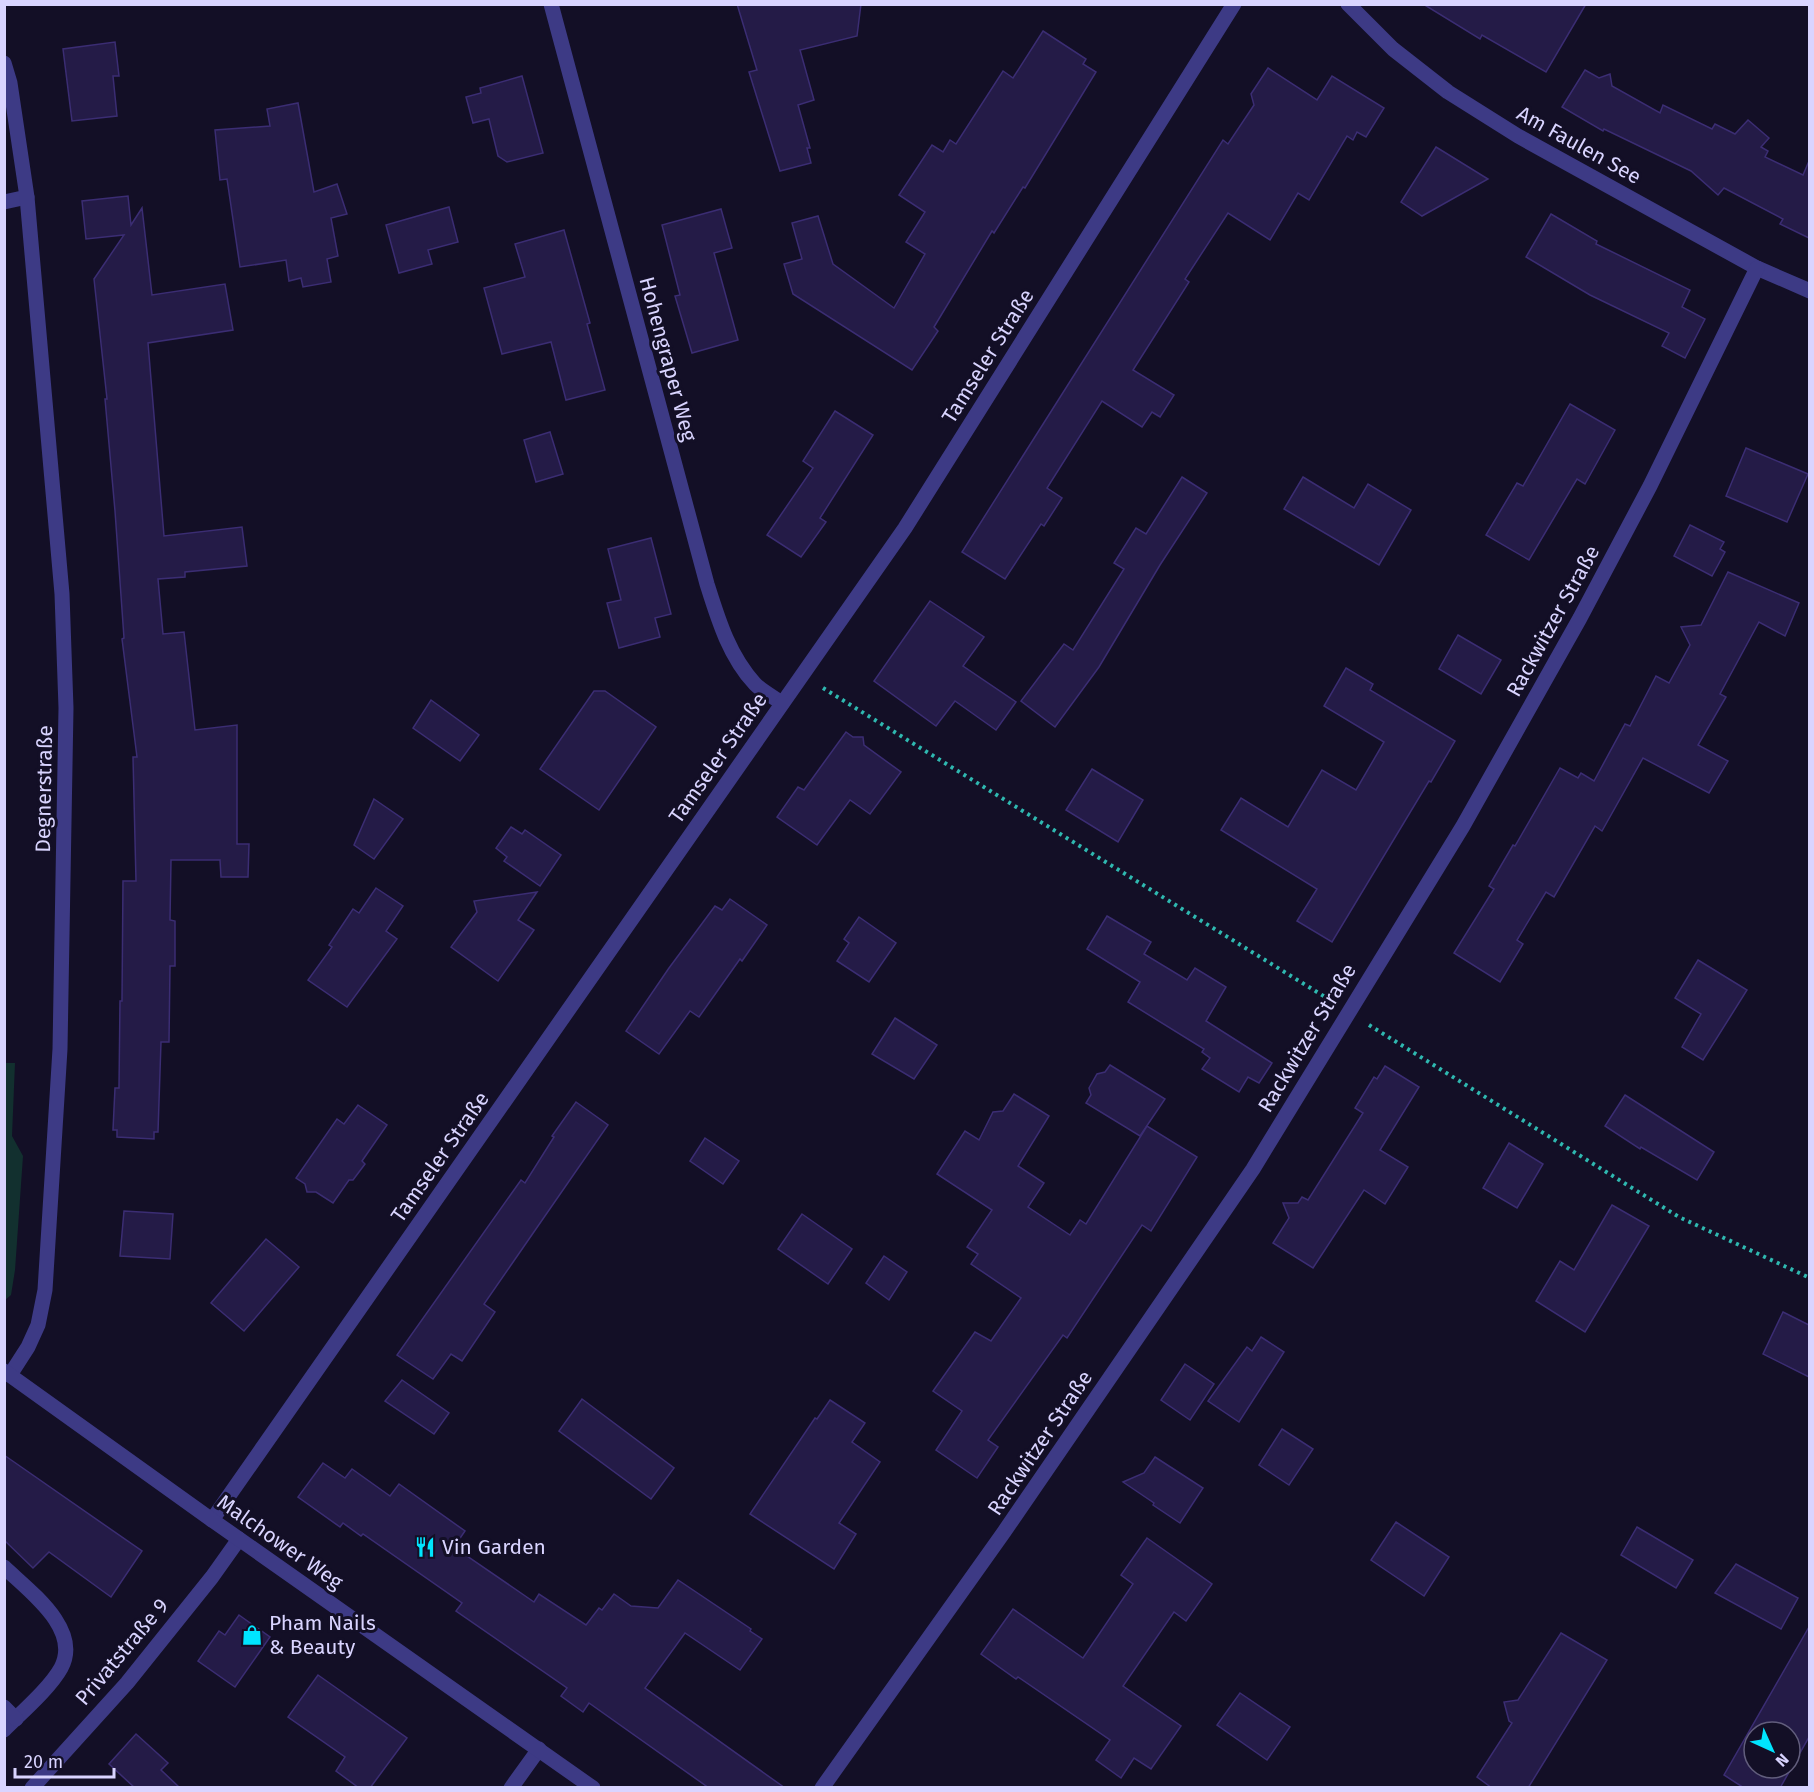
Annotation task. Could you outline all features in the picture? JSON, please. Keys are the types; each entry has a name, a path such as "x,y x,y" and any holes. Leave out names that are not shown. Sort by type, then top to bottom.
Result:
{"street":[{"name":"Hohengraper Weg","path":"551,4 706,584 733,654 756,685 782,703"},
{"name":"Tamseler Straße","path":"212,1520 905,528 1234,4"},
{"name":"Am Faulen See","path":"1348,4 1393,49 1448,92 1518,136 1757,268 1809,291"},
{"name":"Degnerstraße","path":"4,63 10,83 27,197 62,594 66,708 60,1049 45,1290 38,1325 28,1347 7,1373"},
{"path":"4,202 27,197"},
{"name":"Rackwitzer Straße","path":"822,1788 1004,1532 1252,1169 1463,826 1580,618 1650,486 1757,268"},
{"name":"Malchower Weg","path":"7,1373 593,1788"},
{"name":"Privatstraße 9","path":"32,1788 127,1683 212,1577 239,1539"},
{"path":"4,1730 10,1713 61,1668 66,1655 66,1641 53,1615 8,1576"},
{"path":"511,1788 539,1749"}],"path":[{"path":"802,674 1065,839 1348,1011 1679,1217 1809,1278"}],"green space":[{"path":"5,1063 15,1063 12,1136 23,1156 15,1270 11,1295 5,1300"}],"building":[{"path":"737,4 861,4 857,36 800,50 814,100 798,105 810,148 807,148 811,163 780,171 749,72 757,70"},
{"path":"1423,4 1586,4 1546,72 1482,35 1480,39"},
{"path":"1043,31 1086,59 1083,64 1096,72 1025,188 1023,187 994,233 992,231 934,327 938,331 912,370 793,294 784,264 802,259 792,223 818,216 833,264 894,308 925,254 906,242 925,212 899,195 932,145 943,152 950,140 956,144 1003,71 1013,78"},
{"path":"115,42 119,76 113,76 117,116 72,121 63,49"},
{"path":"1268,68 1317,100 1332,76 1384,108 1366,137 1357,132 1353,140 1347,136 1309,200 1298,193 1270,240 1228,213 1185,279 1189,282 1133,370 1174,395 1160,417 1152,412 1142,427 1102,401 1047,488 1062,498 1044,526 1041,524 1005,579 962,552 1223,140 1228,144 1254,105 1251,94"},
{"path":"1585,70 1599,78 1610,74 1612,86 1660,113 1663,105 1712,129 1715,124 1735,134 1748,120 1769,138 1761,147 1768,151 1765,157 1803,175 1809,161 1809,238 1780,224 1783,219 1724,188 1718,195 1691,171 1604,129 1603,131 1562,107"},
{"path":"522,76 543,153 507,162 498,156 489,119 473,123 466,97 481,93 480,88"},
{"path":"298,103 314,192 337,184 347,214 331,218 338,256 327,259 331,282 303,287 301,278 289,281 286,260 240,267 227,179 220,180 215,130 270,126 267,109"},
{"path":"1436,147 1488,179 1422,216 1401,202"},
{"path":"128,196 131,225 142,208 152,295 225,284 233,330 148,343 164,536 242,527 247,566 185,572 185,577 158,579 163,634 184,632 195,730 237,725 237,844 249,844 248,877 221,877 220,860 171,860 170,920 175,921 175,966 170,966 169,1042 161,1042 158,1132 154,1132 154,1139 117,1137 117,1130 113,1130 115,1088 119,1088 123,881 136,881 133,757 137,757 122,639 124,638 105,399 107,399 94,279 124,235 86,239 82,201"},
{"path":"449,207 458,242 428,250 432,264 399,273 386,225"},
{"path":"721,209 732,248 714,253 738,340 692,353 675,296 680,295 662,225"},
{"path":"1551,214 1597,241 1596,244 1690,290 1682,307 1705,319 1685,358 1662,346 1669,333 1590,295 1526,257"},
{"path":"564,230 590,323 587,324 605,390 566,400 551,342 502,354 484,288 525,277 515,244"},
{"path":"1570,404 1615,430 1585,484 1577,479 1529,560 1486,535 1517,483 1523,486"},
{"path":"835,411 873,435 820,518 826,522 801,557 767,535 813,468 803,461"},
{"path":"550,432 563,474 536,482 524,440"},
{"path":"1746,448 1808,474 1787,522 1726,496"},
{"path":"1182,477 1207,493 1160,565 1099,667 1055,727 1021,701 1064,644 1073,650 1124,569 1114,563 1136,528 1146,534"},
{"path":"1303,477 1354,508 1368,484 1411,510 1379,565 1284,509"},
{"path":"1690,525 1724,542 1720,549 1725,552 1712,576 1674,556"},
{"path":"651,538 671,614 655,618 660,637 619,648 607,603 621,600 608,549"},
{"path":"1728,572 1799,603 1785,636 1759,622 1720,694 1726,697 1698,745 1728,761 1709,793 1643,758 1602,831 1595,826 1554,897 1546,892 1517,940 1523,944 1500,982 1454,953 1494,889 1489,886 1560,768 1578,778 1581,773 1594,781 1625,724 1630,726 1656,676 1669,683 1690,645 1681,627 1701,625"},
{"path":"930,601 984,637 963,666 1016,702 996,730 955,701 936,726 874,681"},
{"path":"1458,635 1501,660 1481,694 1439,669"},
{"path":"1346,668 1373,684 1370,690 1455,741 1332,942 1297,921 1317,889 1221,830 1241,798 1288,827 1322,770 1356,790 1384,742 1324,706"},
{"path":"594,691 605,691 656,727 599,810 540,769"},
{"path":"431,700 479,735 460,761 413,728"},
{"path":"846,732 853,737 863,737 864,745 901,772 870,814 850,800 817,845 777,817 798,787 804,790"},
{"path":"1092,769 1143,800 1118,842 1066,810"},
{"path":"374,799 403,819 374,859 354,845"},
{"path":"511,827 522,834 525,830 561,855 540,886 504,861 507,857 496,848"},
{"path":"376,888 403,906 386,931 397,939 347,1007 308,980 332,947 329,945 353,909 359,913"},
{"path":"537,892 518,920 534,930 498,981 451,947 477,912 474,901"},
{"path":"730,899 767,925 699,1017 690,1011 659,1054 626,1031 715,906 722,910"},
{"path":"1107,916 1151,942 1144,954 1187,980 1195,968 1226,987 1206,1021 1272,1063 1259,1083 1248,1077 1239,1092 1202,1069 1210,1058 1202,1052 1204,1049 1128,1002 1140,982 1087,949"},
{"path":"859,917 896,943 869,982 837,961 849,943 844,939"},
{"path":"1698,960 1747,990 1703,1060 1682,1047 1701,1014 1675,998"},
{"path":"895,1018 937,1045 914,1079 872,1054"},
{"path":"1110,1065 1165,1099 1140,1136 1086,1103 1091,1095 1089,1088 1097,1074 1105,1072"},
{"path":"1385,1066 1419,1087 1380,1150 1408,1167 1385,1204 1364,1190 1313,1268 1273,1243 1289,1218 1283,1203 1298,1203 1302,1197 1308,1200 1363,1113 1355,1108 1374,1077 1377,1079"},
{"path":"1014,1094 1049,1116 1018,1166 1044,1183 1028,1207 1070,1235 1080,1220 1086,1224 1147,1126 1197,1157 1151,1231 1142,1225 1067,1338 1063,1335 988,1440 998,1447 977,1478 936,1450 962,1411 933,1391 975,1332 991,1341 1021,1298 971,1264 978,1254 967,1247 992,1210 937,1174 965,1131 979,1140 993,1112 1003,1111"},
{"path":"1625,1095 1714,1152 1697,1180 1641,1147 1640,1149 1605,1126"},
{"path":"576,1102 608,1125 484,1304 495,1312 462,1361 451,1354 433,1379 397,1355 521,1180 525,1183 554,1137 552,1136"},
{"path":"358,1105 387,1125 362,1161 365,1164 353,1180 349,1180 333,1203 316,1192 307,1192 305,1184 296,1178 337,1119 344,1124"},
{"path":"705,1138 739,1161 723,1184 690,1161"},
{"path":"1509,1143 1543,1164 1517,1208 1483,1188"},
{"path":"1612,1205 1649,1226 1585,1332 1536,1301 1560,1261 1574,1270"},
{"path":"124,1211 173,1214 170,1259 120,1256"},
{"path":"802,1214 852,1249 828,1284 778,1249"},
{"path":"266,1239 299,1267 244,1331 211,1303"},
{"path":"884,1256 907,1272 889,1300 866,1283"},
{"path":"1783,1312 1809,1325 1809,1377 1763,1354"},
{"path":"1261,1337 1284,1352 1239,1422 1208,1401 1247,1347 1252,1351"},
{"path":"1185,1364 1214,1384 1190,1420 1161,1400"},
{"path":"402,1380 449,1413 434,1434 385,1401"},
{"path":"582,1399 674,1468 651,1499 559,1431"},
{"path":"830,1400 865,1423 852,1442 880,1462 839,1523 856,1534 834,1569 750,1514 815,1418 817,1419"},
{"path":"1282,1429 1313,1449 1289,1485 1259,1465"},
{"path":"4,1455 142,1551 111,1597 49,1552 33,1568 4,1540"},
{"path":"1155,1457 1203,1488 1180,1523 1123,1482 1144,1473"},
{"path":"323,1463 345,1478 352,1469 390,1496 399,1484 465,1531 454,1547 534,1602 539,1594 586,1625 599,1608 602,1610 614,1594 631,1606 658,1608 678,1580 751,1629 750,1631 762,1639 740,1670 685,1633 645,1688 785,1788 709,1788 589,1703 583,1712 561,1696 567,1688 456,1611 462,1603 363,1534 361,1536 343,1523 340,1527 298,1497"},
{"path":"1396,1522 1449,1557 1424,1596 1371,1560"},
{"path":"1637,1527 1693,1560 1676,1588 1621,1555"},
{"path":"1147,1538 1212,1584 1186,1621 1174,1612 1123,1686 1181,1726 1151,1769 1134,1758 1121,1778 1096,1760 1110,1740 981,1654 1013,1609 1083,1658 1133,1584 1121,1575"},
{"path":"1736,1564 1798,1598 1781,1629 1715,1593"},
{"path":"239,1615 270,1637 235,1687 198,1661 219,1631 225,1635"},
{"path":"1809,1627 1809,1737 1802,1749 1802,1720 1756,1720"},
{"path":"1561,1633 1607,1660 1528,1788 1492,1788 1477,1777 1512,1723 1509,1721 1504,1702 1518,1700"},
{"path":"318,1675 407,1738 370,1788 359,1788 336,1771 345,1757 288,1717"},
{"path":"1240,1693 1290,1727 1267,1760 1217,1725"},
{"path":"136,1734 168,1763 161,1770 180,1788 135,1788 109,1764"},
{"path":"1742,1744 1742,1780 1785,1780 1780,1788 1744,1788 1724,1775"}],"place":[{"name":"Vin Garden","path":"425,1547"},
{"name":"Pham Nails & Beauty","path":"252,1635"}]}
